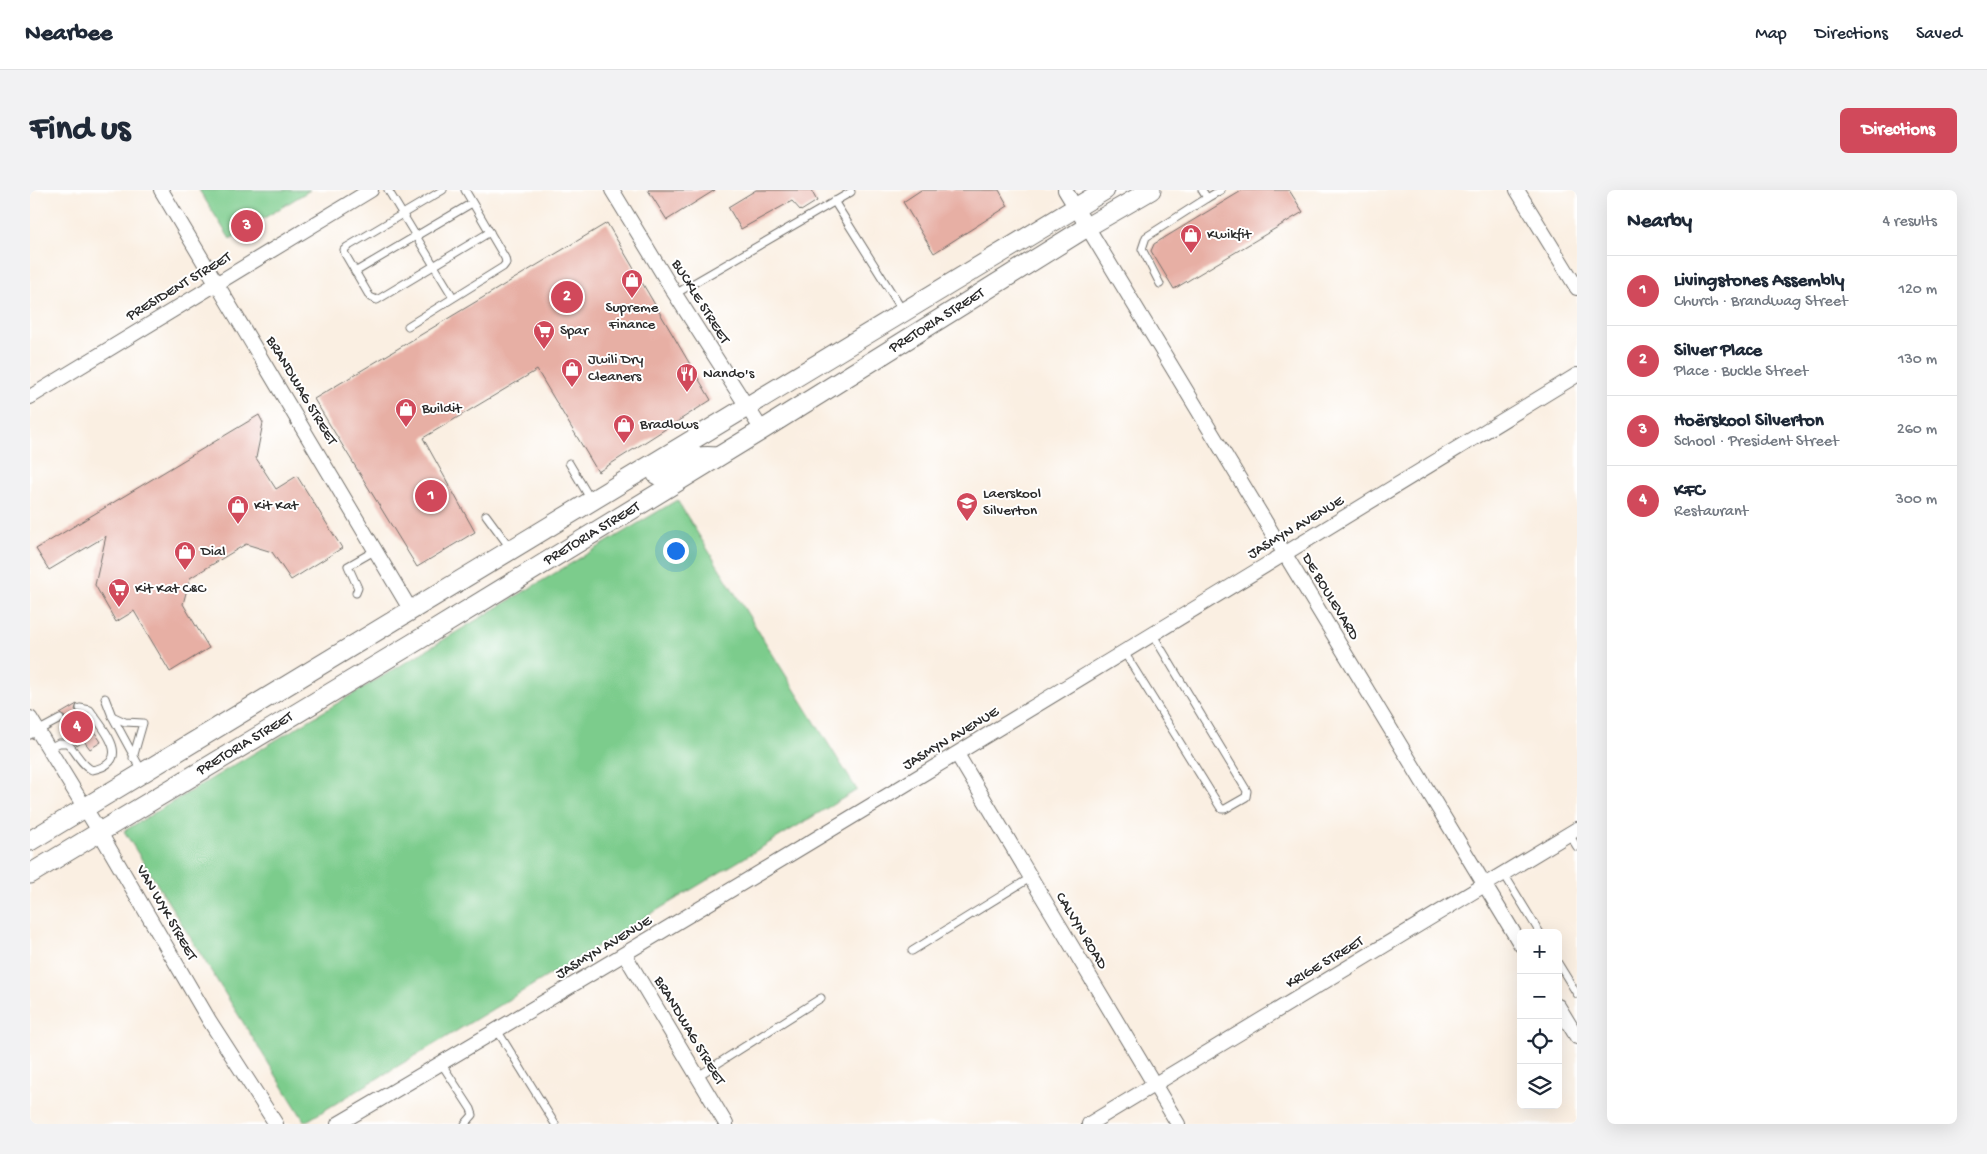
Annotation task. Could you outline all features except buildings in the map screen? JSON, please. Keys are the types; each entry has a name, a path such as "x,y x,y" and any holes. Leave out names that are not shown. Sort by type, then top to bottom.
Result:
{"main road":[{"name":"PRETORIA STREET","path":"30,841 85,808 138,765 410,609 592,501 1104,190"},
{"name":"PRETORIA STREET","path":"30,874 425,636 762,430 1087,227 1151,190"},
{"path":"511,549 518,553 532,549 689,458 702,455 718,457"}],"street":[{"name":"BRANDWAG STREET","path":"161,190 410,609"},
{"name":"PRESIDENT STREET","path":"30,397 371,190"},
{"name":"BUCKLE STREET","path":"612,190 675,294 762,430"},
{"name":"DE BOULEVARD","path":"1065,190 1517,938"},
{"path":"1517,190 1577,288"},
{"name":"JASMYN AVENUE","path":"338,1124 625,955 1577,375"},
{"name":"VAN WYK STREET","path":"30,718 34,733 49,748 209,1020 276,1124"},
{"name":"CALVYN ROAD","path":"957,754 1178,1124"},
{"name":"KRIGE STREET","path":"1089,1124 1573,832"},
{"name":"BRANDWAG STREET","path":"625,955 726,1124"},
{"path":"1562,1013 1577,1037"}],"lane":[{"path":"388,190 453,297"},
{"path":"443,190 402,213 344,250 370,297 377,300 490,232"},
{"path":"408,326 503,267 506,263 505,258 465,190"},
{"path":"1202,190 1207,198"},
{"path":"1160,284 1142,248 1146,238 1222,190"},
{"path":"675,294 851,192"},
{"path":"834,201 903,312"},
{"path":"355,272 472,202"},
{"path":"569,463 592,501"},
{"path":"486,515 511,549"},
{"path":"356,592 358,588 348,566 376,550"},
{"path":"1124,652 1220,807 1225,809 1246,797 1247,791 1153,635"},
{"path":"105,698 112,716 138,765"},
{"path":"49,748 60,743 67,743 86,767 92,770 113,758 114,749 90,710 80,708"},
{"path":"112,716 125,722 143,723 138,765"},
{"path":"34,733 60,719"},
{"path":"1573,832 1577,847"},
{"path":"1504,874 1538,929"},
{"path":"912,951 1030,878"},
{"path":"1562,970 1577,994"},
{"path":"698,1076 821,998"},
{"path":"497,1030 555,1124"},
{"path":"441,1063 471,1109 473,1115 465,1124"}],"green space":[{"path":"199,190 310,190 230,239"},
{"path":"677,500 857,790 305,1122 124,831"}],"place":[{"name":"Hoërskool Silverton","path":"247,226"},
{"name":"Kwikfit","path":"1191,254"},
{"name":"Silver Place","path":"567,297"},
{"name":"Supreme Finance","path":"632,299"},
{"name":"Spar","path":"544,350"},
{"name":"Jwili Dry Cleaners","path":"572,388"},
{"name":"Nando's","path":"687,393"},
{"name":"Buildit","path":"406,428"},
{"name":"Bradlows","path":"624,444"},
{"name":"Livingstones Assembly","path":"431,496"},
{"name":"Laerskool Silverton","path":"967,522"},
{"name":"Kit Kat","path":"238,525"},
{"name":"Dial","path":"185,571"},
{"name":"Kit Kat C&C","path":"119,608"},
{"name":"KFC","path":"77,727"}]}
